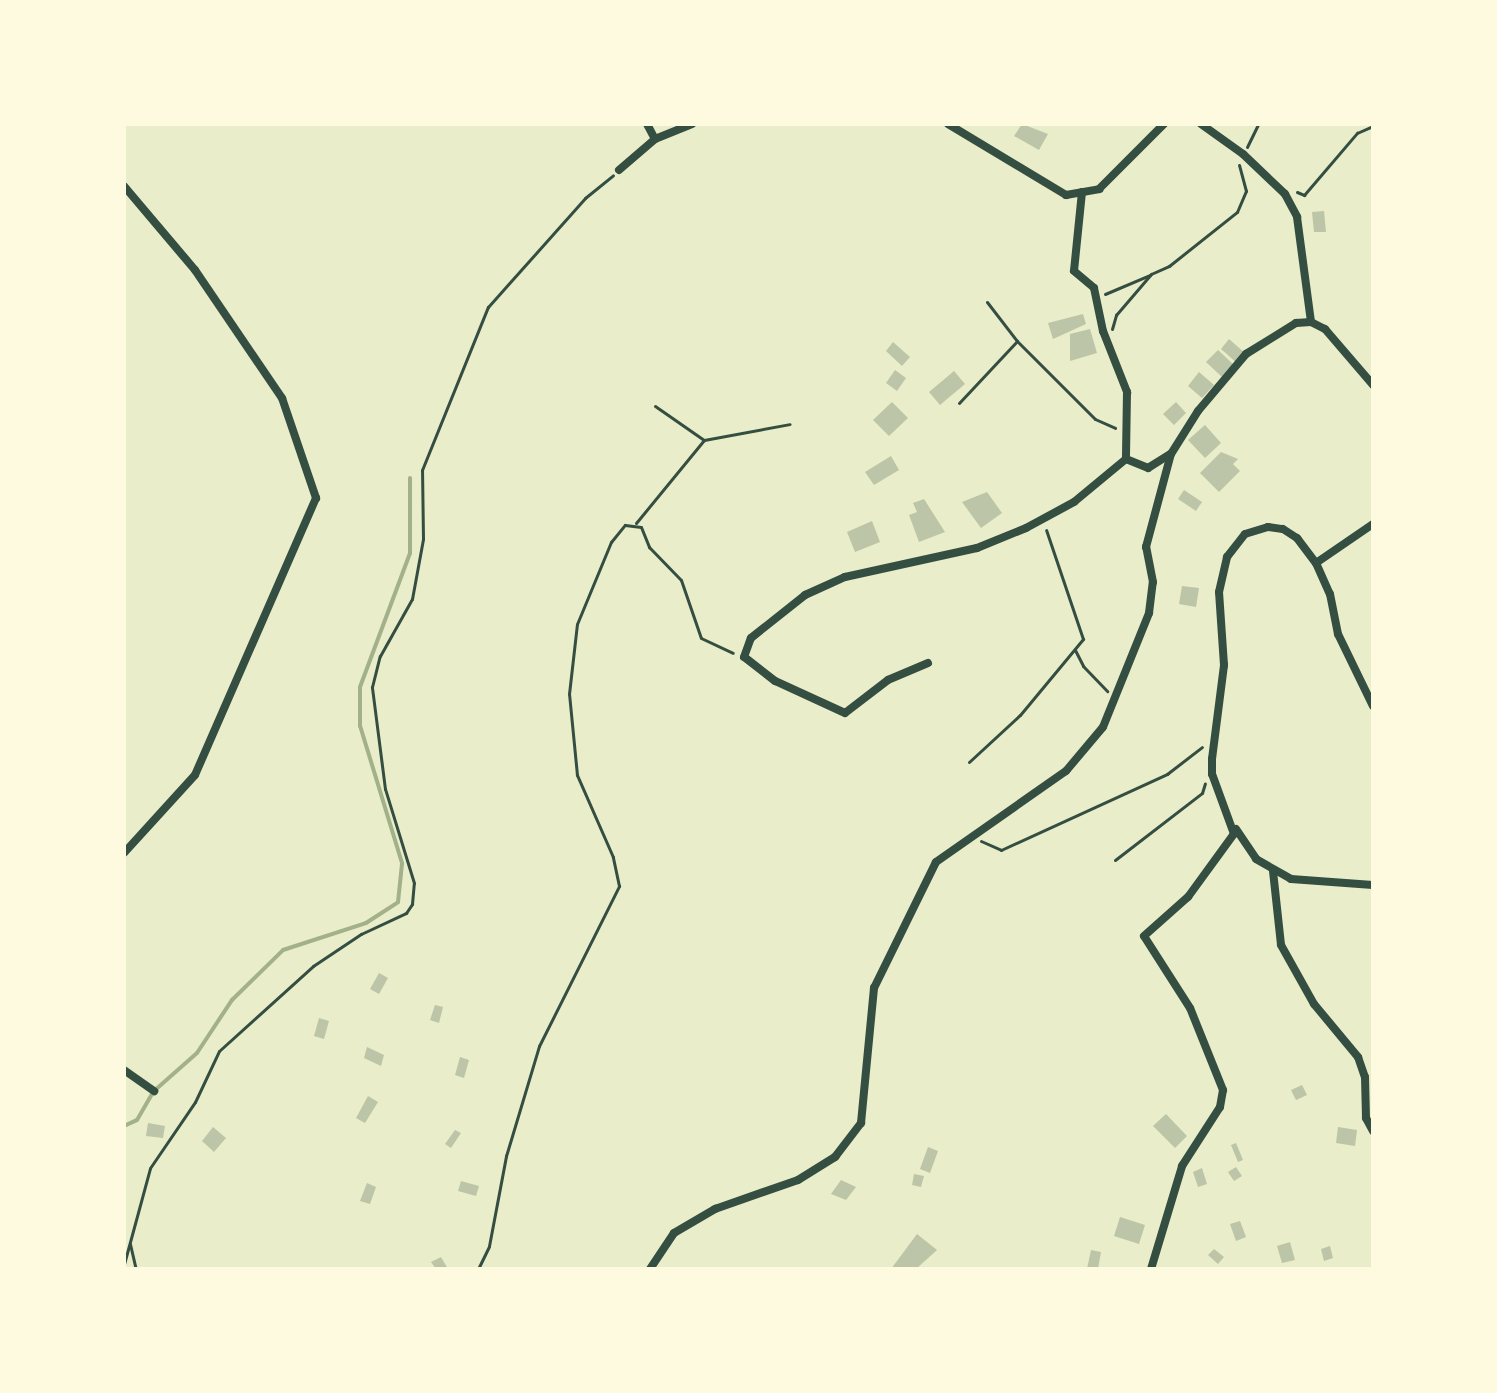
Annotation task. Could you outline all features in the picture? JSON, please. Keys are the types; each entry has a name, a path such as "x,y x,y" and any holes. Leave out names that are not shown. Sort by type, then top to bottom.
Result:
{"street":[{"path":"647,124 655,139"},
{"path":"619,170 655,139 692,124"},
{"path":"948,124 1066,195 1099,189 1164,124"},
{"path":"1201,124 1243,154 1285,194 1297,217 1311,322"},
{"path":"124,186 195,270 282,398 316,498 195,775 124,853"},
{"path":"928,663 888,680 845,713 775,681 744,657 751,638 774,617 827,585 977,548 1074,502 1126,459 1130,435 1127,392 1105,338 1098,297 1074,271 1082,192"},
{"path":"1126,459 1148,468 1171,454 1246,354 1296,323 1311,322 1334,339 1373,385"},
{"path":"650,1269 674,1233 715,1209 798,1180 835,1157 861,1123 874,988 936,862 1084,755 1117,697 1149,613 1153,582 1146,547 1171,454"},
{"path":"1316,563 1373,524"},
{"path":"1373,706 1338,634 1330,594 1316,563 1297,538 1283,529 1256,529 1233,546 1219,592 1224,665 1212,774 1247,851 1273,871 1291,879 1373,885"},
{"path":"1151,1269 1182,1166 1220,1107 1223,1090 1190,1008 1144,936 1188,897 1228,848 1232,821"},
{"path":"1273,871 1281,945 1314,1004 1358,1057 1365,1077 1366,1118 1373,1131"},
{"path":"124,1070 154,1091"}],"path":[{"path":"1285,194 1304,195 1357,133 1373,126"},
{"path":"124,1264 150,1168 195,1102 219,1051 313,966 361,934 406,913 414,895 385,789 372,687 380,656 412,599 423,539 424,462 488,307 585,198 619,170"},
{"path":"1098,297 1169,266 1237,212 1244,197"},
{"path":"1105,338 1116,315 1151,274"},
{"path":"987,302 1017,341 1095,419 1130,435"},
{"path":"959,403 1017,341"},
{"path":"655,406 704,440"},
{"path":"478,1269 489,1246 506,1156 539,1046 619,886 613,857 577,775 569,694 577,624 611,542 625,525 636,523 704,440 790,424"},
{"path":"969,762 1020,715 1083,639 1082,628 1042,519"},
{"path":"636,523 654,554 681,580 701,638 744,657"},
{"path":"1075,649 1099,685 1117,697"},
{"path":"972,835 1001,850 1167,774 1215,738"},
{"path":"1115,860 1202,793 1212,774"},
{"path":"130,1241 136,1269"}],"building":[{"path":"1022,124 1048,134 1039,150 1014,136"},
{"path":"1324,211 1326,232 1314,232 1312,212"},
{"path":"1083,314 1086,324 1053,339 1048,323"},
{"path":"1090,329 1097,353 1070,361 1070,334"},
{"path":"1229,339 1246,354 1238,364 1221,349"},
{"path":"893,342 910,357 902,366 886,351"},
{"path":"1218,350 1233,364 1222,377 1206,362"},
{"path":"895,370 906,378 897,391 886,383"},
{"path":"954,371 965,384 940,405 929,392"},
{"path":"1199,372 1214,385 1202,398 1188,386"},
{"path":"892,402 908,418 889,436 873,420"},
{"path":"1176,402 1186,413 1174,425 1163,414"},
{"path":"1205,425 1221,443 1205,458 1188,440"},
{"path":"1221,452 1238,459 1233,464 1240,471 1219,492 1200,473"},
{"path":"891,456 899,470 874,485 865,472"},
{"path":"1184,490 1202,502 1196,511 1178,499"},
{"path":"987,492 1002,513 981,528 962,502"},
{"path":"924,499 945,532 919,542 909,515 917,512 913,503"},
{"path":"872,521 880,542 855,552 847,532"},
{"path":"1182,586 1199,588 1196,607 1179,604"},
{"path":"379,973 388,978 379,994 370,989"},
{"path":"435,1005 443,1007 439,1023 430,1020"},
{"path":"319,1018 329,1021 324,1039 314,1036"},
{"path":"367,1047 384,1055 381,1066 364,1058"},
{"path":"460,1057 469,1060 464,1078 455,1075"},
{"path":"1302,1085 1307,1095 1296,1100 1291,1090"},
{"path":"368,1096 378,1102 365,1123 356,1118"},
{"path":"1166,1114 1187,1136 1175,1148 1153,1126"},
{"path":"148,1123 165,1126 163,1138 146,1136"},
{"path":"213,1127 226,1138 214,1152 202,1141"},
{"path":"1338,1127 1357,1130 1355,1146 1336,1143"},
{"path":"455,1130 461,1133 451,1148 445,1144"},
{"path":"1236,1143 1243,1160 1238,1162 1231,1145"},
{"path":"928,1147 938,1151 930,1173 920,1169"},
{"path":"1236,1167 1242,1176 1234,1181 1228,1172"},
{"path":"1202,1168 1207,1184 1198,1187 1193,1172"},
{"path":"914,1174 924,1176 921,1187 912,1185"},
{"path":"841,1180 856,1187 846,1200 831,1194"},
{"path":"461,1181 479,1186 476,1196 458,1191"},
{"path":"367,1183 376,1187 370,1204 360,1201"},
{"path":"1120,1217 1145,1225 1139,1244 1114,1236"},
{"path":"1240,1221 1246,1237 1236,1241 1230,1224"},
{"path":"917,1234 937,1250 916,1269 891,1269"},
{"path":"1290,1242 1295,1260 1282,1263 1277,1246"},
{"path":"1330,1246 1333,1258 1324,1261 1321,1249"},
{"path":"1214,1249 1224,1257 1218,1264 1208,1255"},
{"path":"1091,1250 1101,1252 1098,1269 1087,1269"},
{"path":"441,1257 448,1269 436,1269 431,1262"}],"waterway":[{"path":"124,1126 137,1120 154,1091 197,1053 232,1000 283,950 366,923 398,902 402,863 360,726 360,687 410,553 410,478"}]}
